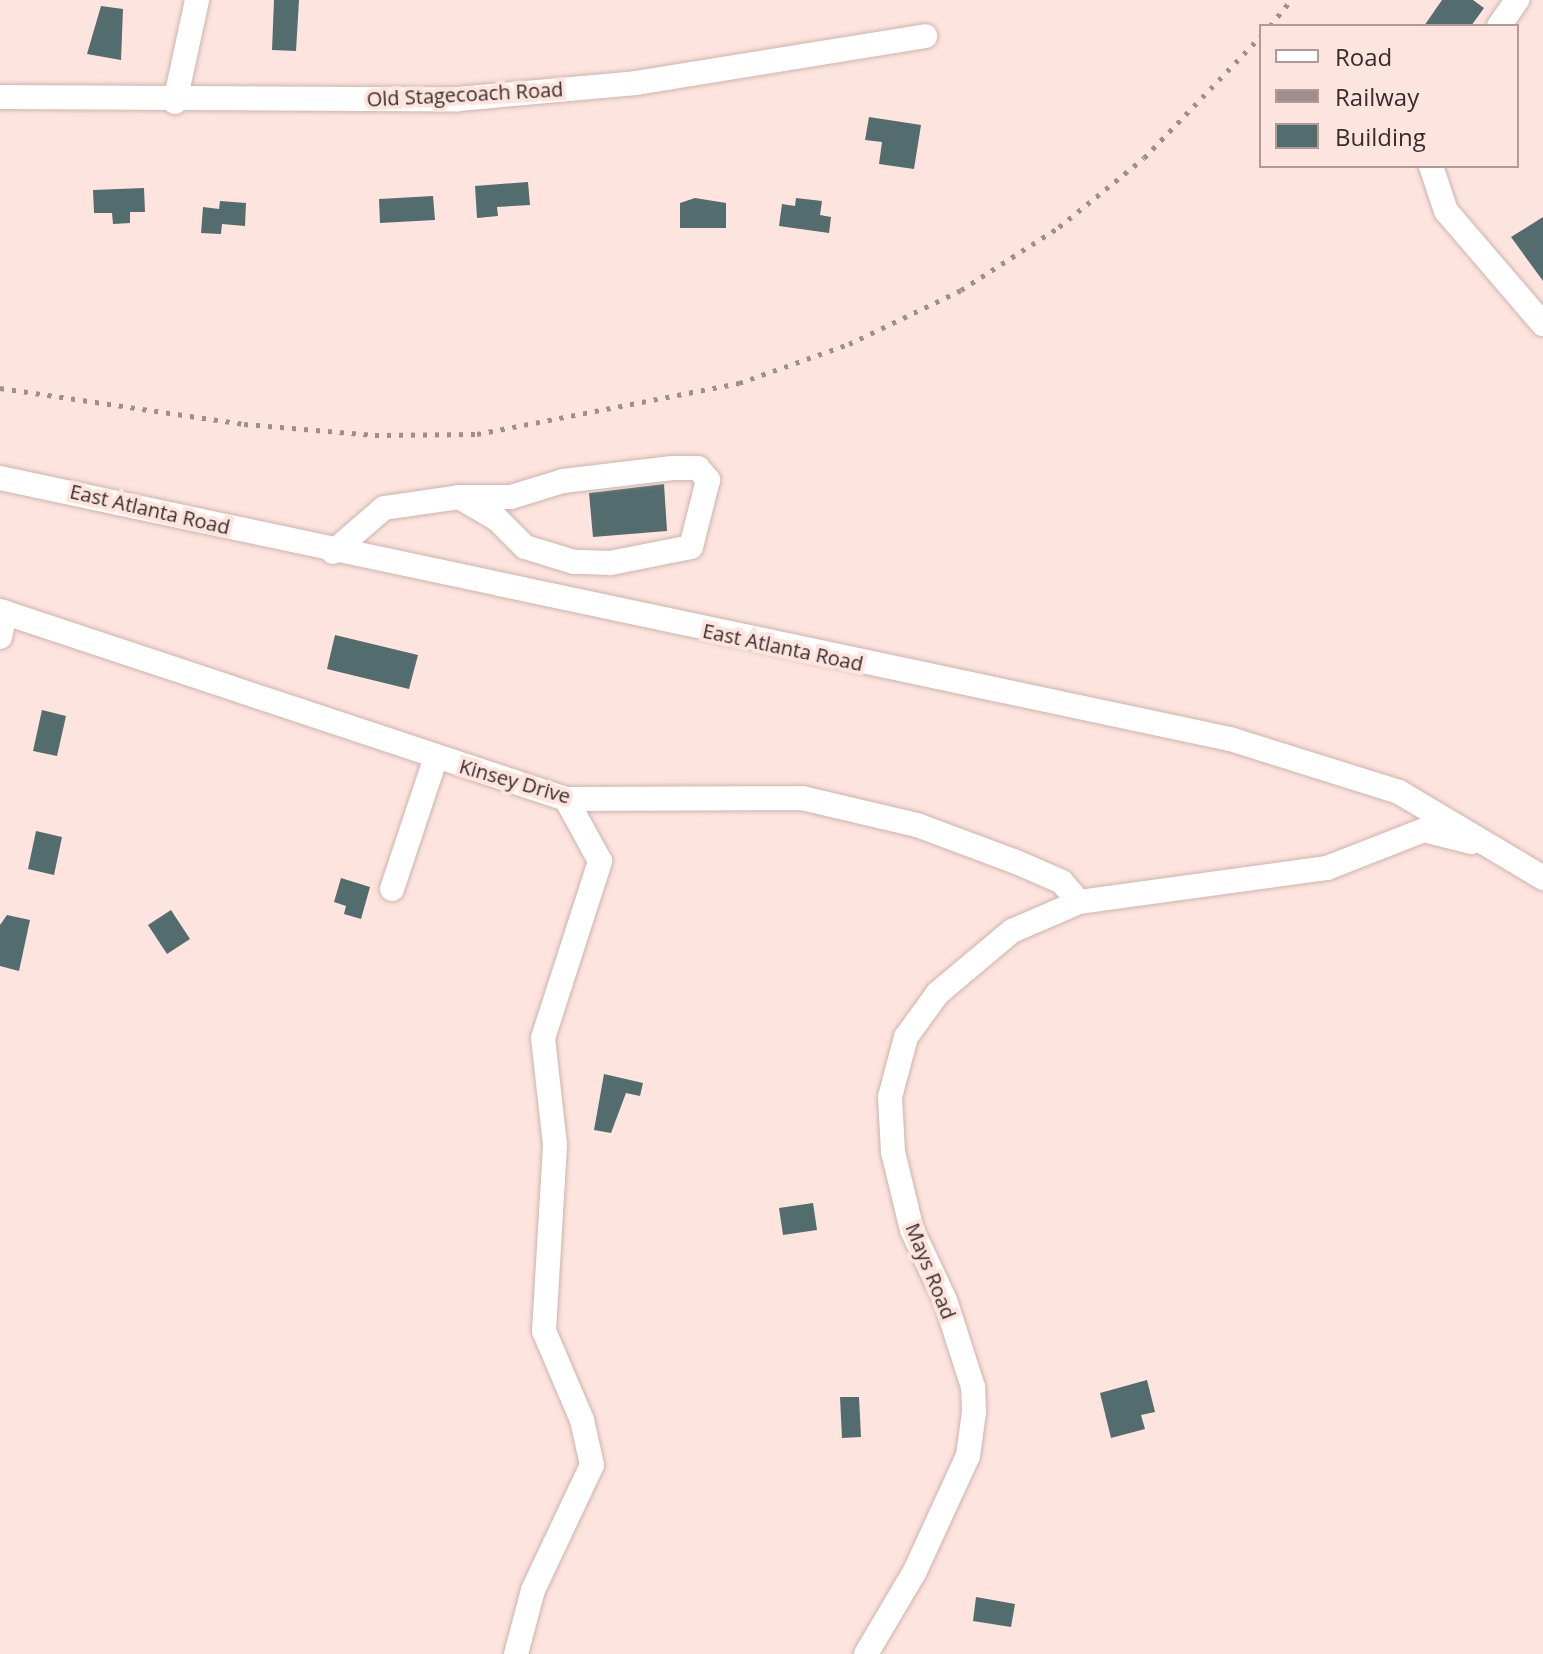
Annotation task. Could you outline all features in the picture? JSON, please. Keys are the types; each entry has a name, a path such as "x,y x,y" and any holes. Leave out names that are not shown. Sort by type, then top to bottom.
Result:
{"street":[{"path":"175,102 197,0"},
{"path":"1500,24 1517,0"},
{"name":"Old Stagecoach Road","path":"0,97 175,102 473,97 636,83 925,36"},
{"path":"1432,168 1446,211 1543,324"},
{"path":"333,552 364,519 384,508 459,497 511,497 563,481 672,468 698,468 708,480 691,547 677,553 574,562 525,547 502,525 459,497"},
{"name":"East Atlanta Road","path":"0,478 105,496 333,552 1230,739 1399,792 1539,866"},
{"path":"502,525 511,497"},
{"path":"0,637 2,612"},
{"name":"Kinsey Drive","path":"2,612 566,799 802,798 917,825 1014,861 1062,882 1079,902"},
{"path":"392,889 436,757"},
{"path":"516,1654 533,1590 592,1465 582,1420 544,1331 555,1145 543,1038 600,861 566,799"},
{"name":"Mays Road","path":"866,1654 915,1571 968,1456 974,1412 973,1387 945,1300 912,1230 893,1152 890,1097 906,1037 938,993 977,956 1012,931 1079,902 1327,868 1424,830 1539,866"}],"building":[{"path":"274,0 299,0 296,51 272,50"},
{"path":"1442,0 1473,0 1484,8 1472,24 1425,24"},
{"path":"101,6 123,9 121,60 87,54"},
{"path":"869,117 921,125 914,169 879,164 882,142 865,140"},
{"path":"528,182 530,205 497,207 498,216 477,218 475,186"},
{"path":"144,188 145,212 130,212 130,223 113,224 112,213 94,213 93,190"},
{"path":"433,196 435,220 380,223 379,199"},
{"path":"695,198 726,203 726,228 680,228 680,203"},
{"path":"796,198 822,201 820,215 831,217 829,233 779,226 782,204 795,206"},
{"path":"220,201 246,203 245,226 222,224 221,234 201,233 203,207 219,209"},
{"path":"1543,217 1543,281 1511,237"},
{"path":"664,484 667,531 593,537 589,493"},
{"path":"335,635 418,655 409,689 327,669"},
{"path":"42,710 66,716 57,756 33,751"},
{"path":"36,831 62,837 54,875 28,869"},
{"path":"341,878 370,887 361,919 344,914 346,906 334,902"},
{"path":"171,910 190,939 167,954 148,925"},
{"path":"7,915 30,920 19,971 0,966 0,925"},
{"path":"604,1074 643,1083 640,1096 626,1093 611,1133 594,1130"},
{"path":"813,1203 817,1230 783,1235 779,1208"},
{"path":"1147,1380 1155,1412 1141,1415 1145,1429 1111,1438 1100,1393"},
{"path":"840,1397 859,1397 861,1437 842,1438"},
{"path":"976,1597 1015,1604 1011,1627 973,1621"}],"railway":[{"path":"1272,24 1291,0"},
{"path":"0,388 244,424 375,435 477,434 739,383 849,344 961,290 1059,227 1144,158 1259,38"}]}
